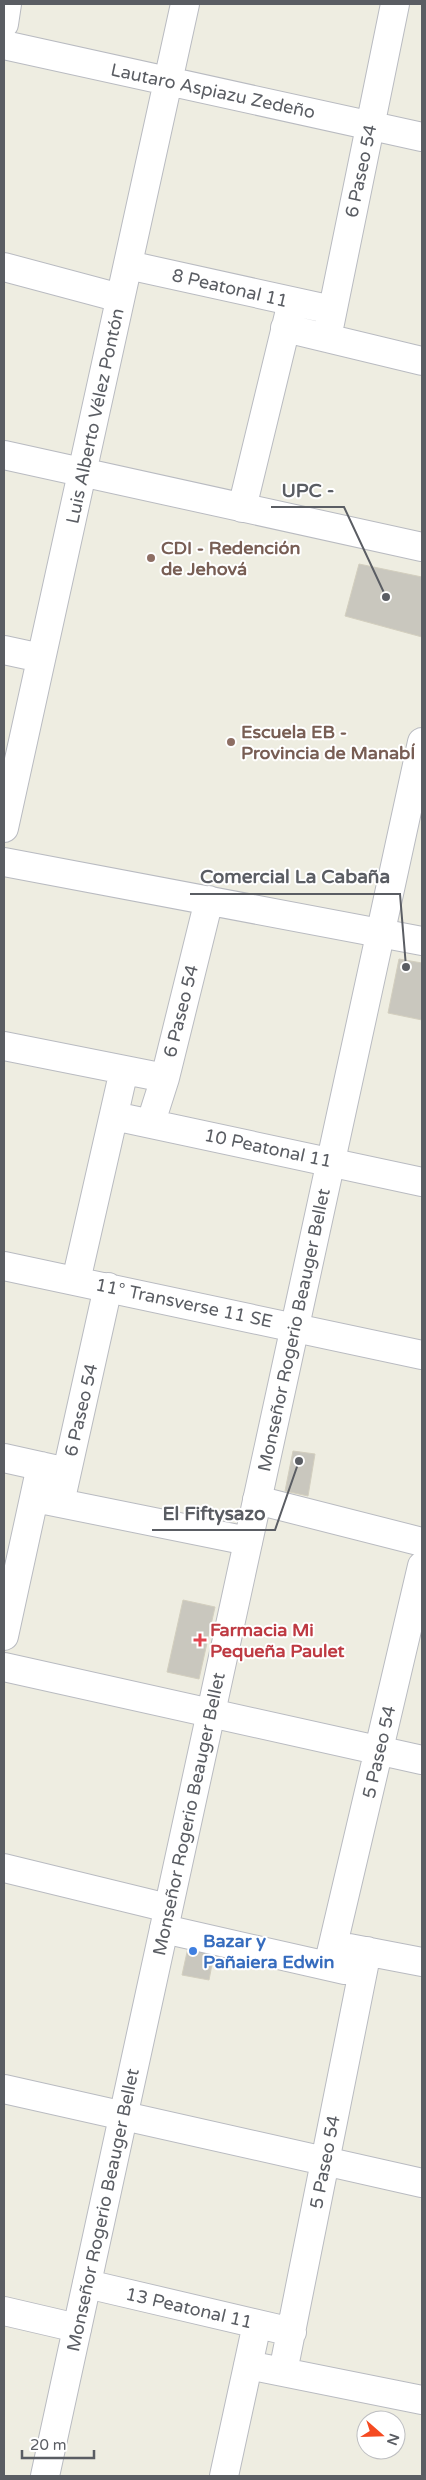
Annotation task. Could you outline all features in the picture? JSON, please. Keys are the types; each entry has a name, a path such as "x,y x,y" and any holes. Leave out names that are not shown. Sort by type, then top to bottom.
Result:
{"street":[{"path":"4,24 8,4"},
{"name":"Luis Alberto Vélez Pontón","path":"4,828 186,4"},
{"name":"6 Paseo 54","path":"327,338 395,4"},
{"name":"Lautaro Aspiazu Zedeño","path":"4,46 422,137"},
{"name":"8 Peatonal 11","path":"128,265 288,315 327,338 422,361"},
{"path":"4,267 120,298"},
{"name":"8 Peatonal 11","path":"288,315 332,310"},
{"path":"242,508 288,315"},
{"path":"4,454 422,547"},
{"path":"4,650 41,658"},
{"name":"Monseñor Rogerio Beauger Bellet","path":"45,2476 422,742"},
{"path":"4,862 422,941"},
{"name":"6 Paseo 54","path":"151,1122 209,900"},
{"path":"4,1046 164,1078"},
{"path":"76,1281 124,1070"},
{"name":"10 Peatonal 11","path":"114,1116 151,1122 422,1182"},
{"name":"11° Transverse 11 SE","path":"4,1266 422,1355"},
{"name":"6 Paseo 54","path":"4,1636 47,1500 54,1469 108,1287"},
{"path":"4,1458 54,1469"},
{"path":"47,1500 248,1541"},
{"path":"257,1500 422,1542"},
{"name":"5 Paseo 54","path":"330,1955 422,1572"},
{"path":"4,1667 422,1760"},
{"path":"4,1868 166,1919 364,1962 422,1962"},
{"name":"5 Paseo 54","path":"283,2372 364,1962"},
{"path":"4,2089 422,2183"},
{"name":"13 Peatonal 11","path":"87,2284 292,2332"},
{"path":"4,2311 77,2328"},
{"path":"224,2476 257,2324"},
{"path":"248,2365 422,2400"}],"building":[{"path":"359,564 422,577 422,637 345,616"},
{"path":"399,959 422,963 422,1020 388,1013"},
{"path":"293,1451 315,1454 308,1496 285,1491"},
{"path":"183,1600 215,1607 199,1679 167,1672"},
{"path":"189,1943 215,1949 209,1980 182,1975"}],"place":[{"name":"CDI - Redención de Jehová","path":"151,558"},
{"name":"UPC -","path":"386,597"},
{"name":"Escuela EB - Provincia de ManabÍ","path":"231,742"},
{"name":"Comercial La Cabaña","path":"406,967"},
{"name":"El Fiftysazo","path":"299,1461"},
{"name":"Farmacia Mi Pequeña Paulet","path":"200,1640"},
{"name":"Bazar y Pañaiera Edwin","path":"193,1951"}]}
